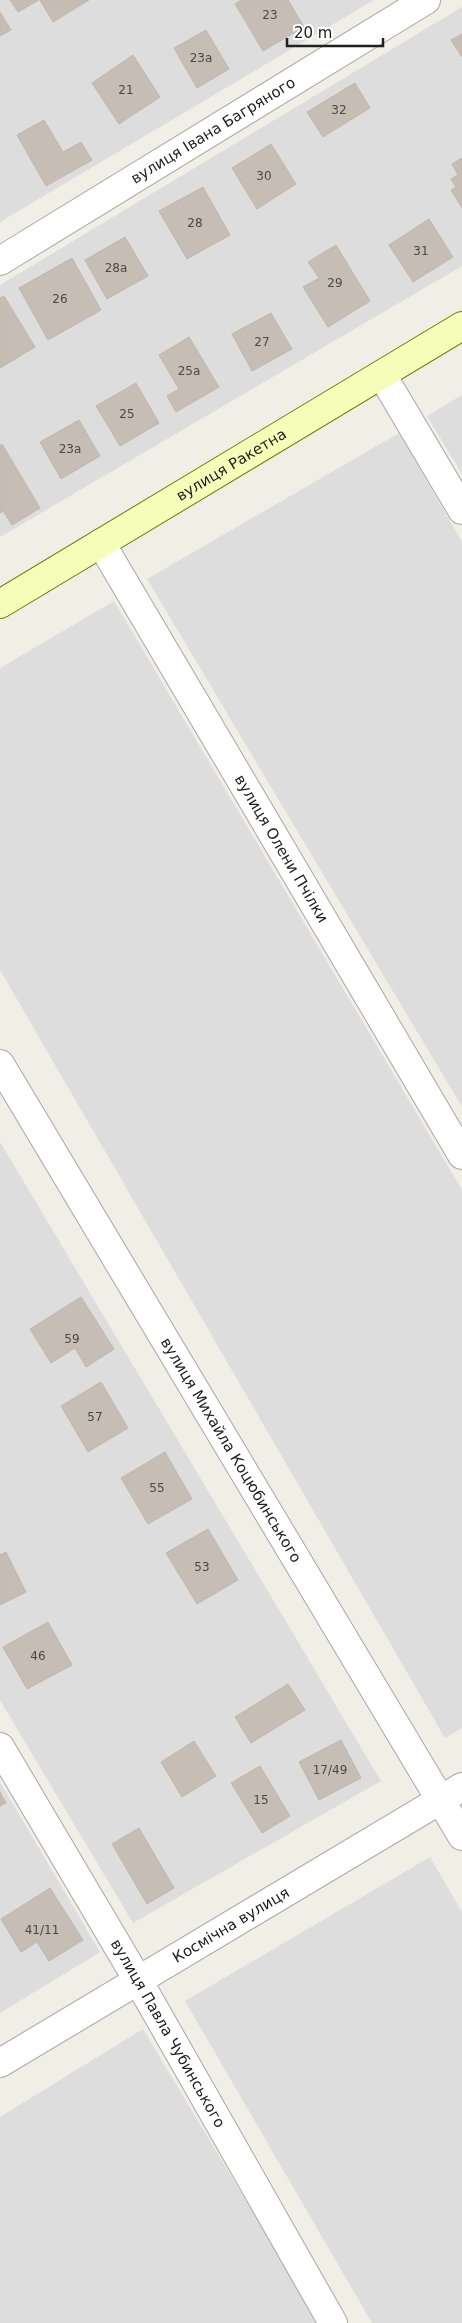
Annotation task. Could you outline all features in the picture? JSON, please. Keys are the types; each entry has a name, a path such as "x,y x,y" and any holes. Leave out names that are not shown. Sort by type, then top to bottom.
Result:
{"street":[{"name":"вулиця Івана Багряного","path":"0,261 426,0"},
{"name":"вулиця Ракетна","path":"0,604 462,326"},
{"path":"382,375 462,510"},
{"name":"вулиця Олени Пчілки","path":"102,543 462,1155"},
{"name":"вулиця Михайла Коцюбинського","path":"0,1064 451,1793 462,1836"},
{"name":"вулиця Павла Чубинського","path":"0,1747 139,1982 333,2323"},
{"name":"Космічна вулиця","path":"0,2063 139,1982 451,1793"}],"shaded area":[{"path":"0,0 374,0 0,222"},
{"path":"462,7 462,266 0,537 0,285"},
{"path":"462,395 462,474 427,416"},
{"path":"399,433 462,542 462,1107 147,579"},
{"path":"114,601 462,1190 462,1728 445,1738 0,970 0,668"},
{"path":"0,1142 381,1781 133,1923 0,1700"},
{"path":"0,1782 100,1952 0,2013"},
{"path":"430,1857 462,1912 462,2323 372,2323 185,2001"},
{"path":"143,2029 319,2323 0,2323 0,2117"}],"building":[{"path":"10,0 39,0 18,12"},
{"path":"40,0 89,0 53,22"},
{"path":"241,0 288,0 304,27 263,51 235,4"},
{"path":"0,12 11,30 0,36"},
{"path":"206,30 229,69 197,88 174,48"},
{"path":"462,34 462,57 451,40"},
{"path":"133,55 160,97 119,124 92,83"},
{"path":"355,83 370,108 323,137 307,112"},
{"path":"44,120 63,152 81,142 92,160 46,186 17,135"},
{"path":"271,144 296,184 257,209 232,168"},
{"path":"462,158 462,208 451,190 456,187 451,179 458,175 452,164"},
{"path":"203,187 230,235 187,259 159,211"},
{"path":"429,219 453,257 413,282 389,245"},
{"path":"125,237 148,276 107,299 85,260"},
{"path":"336,245 370,301 328,327 303,287 319,278 308,262"},
{"path":"72,258 101,310 48,340 19,288"},
{"path":"4,296 35,347 0,368 0,298"},
{"path":"271,313 292,349 252,371 232,334"},
{"path":"189,337 219,387 176,412 167,396 179,389 159,355"},
{"path":"136,383 159,423 120,446 96,406"},
{"path":"79,420 100,456 61,479 40,442"},
{"path":"2,444 40,508 12,525 3,511 0,513 0,446"},
{"path":"81,1297 114,1349 86,1367 75,1348 51,1363 30,1329"},
{"path":"101,1382 128,1428 88,1452 61,1406"},
{"path":"165,1452 192,1499 148,1524 121,1478"},
{"path":"208,1529 238,1580 197,1604 166,1553"},
{"path":"6,1552 26,1592 0,1605 0,1555"},
{"path":"48,1622 72,1665 27,1689 3,1647"},
{"path":"288,1684 305,1710 251,1743 235,1717"},
{"path":"341,1740 361,1778 319,1800 299,1762"},
{"path":"194,1741 216,1776 182,1797 161,1762"},
{"path":"260,1766 290,1816 262,1833 231,1783"},
{"path":"0,1792 6,1803 0,1806"},
{"path":"139,1828 174,1888 147,1904 112,1844"},
{"path":"50,1888 83,1940 49,1961 37,1942 21,1952 1,1919"}]}
